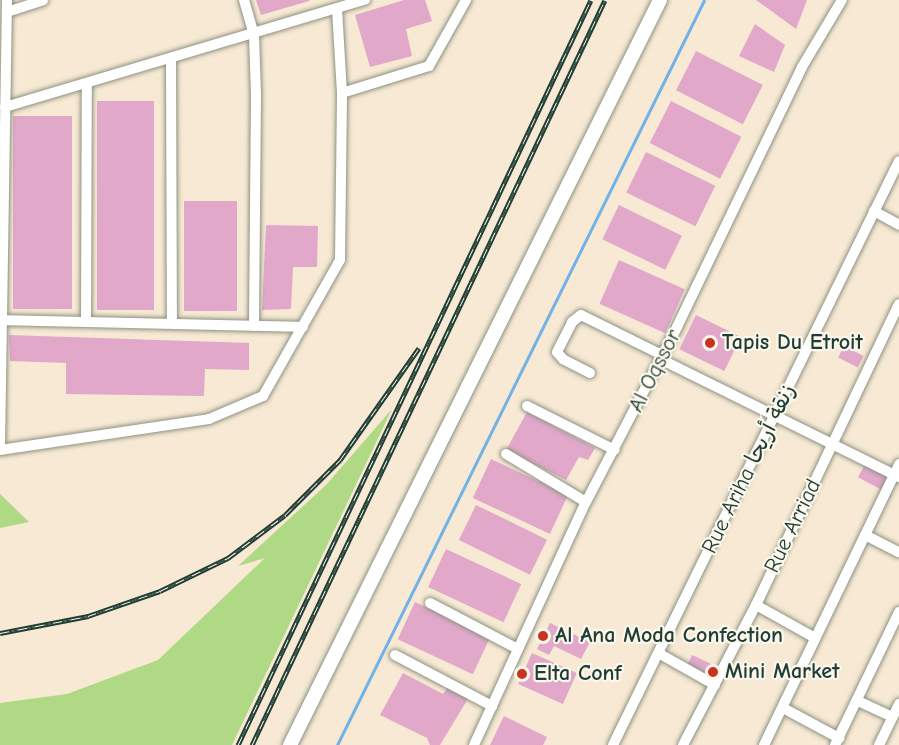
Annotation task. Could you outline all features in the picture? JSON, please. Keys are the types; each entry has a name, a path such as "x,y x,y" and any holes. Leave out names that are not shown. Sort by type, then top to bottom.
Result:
{"main road":[{"path":"290,745 660,0"}],"street":[{"path":"7,0 0,450 209,420 263,396 340,260 342,93 338,8"},
{"path":"7,12 43,0"},
{"path":"244,0 254,34 254,326"},
{"path":"5,107 87,86 365,0"},
{"path":"342,93 429,66 466,0"},
{"name":"Al Oqssor","path":"474,745 586,502 615,450 802,67 843,0"},
{"path":"171,60 172,323"},
{"path":"86,320 87,86"},
{"name":"Rue Ariha زنقة أريحا","path":"613,745 660,654 899,161"},
{"path":"874,211 899,225"},
{"name":"Rue Arriad","path":"683,745 756,605 899,306"},
{"path":"590,373 557,352 572,322 581,315 774,417 896,476"},
{"path":"2,320 86,320 303,327"},
{"path":"527,406 615,450"},
{"path":"506,454 586,502"},
{"path":"764,745 865,535 896,476 899,464"},
{"path":"865,535 899,552"},
{"path":"430,603 518,649"},
{"path":"756,605 815,638"},
{"path":"783,708 837,741 899,612"},
{"path":"660,654 715,685"},
{"path":"395,656 492,706"},
{"path":"858,701 897,710 879,745"}],"green space":[{"path":"392,409 232,745 0,745 0,703 67,694 158,660 265,558 238,566 326,485"},
{"path":"0,494 29,522 0,528"}],"building":[{"path":"256,0 309,0 309,1 261,15"},
{"path":"404,0 425,0 432,21 406,29 412,56 370,67 355,15"},
{"path":"756,0 807,0 796,29"},
{"path":"755,24 785,45 774,72 739,56"},
{"path":"696,51 763,85 743,124 676,90"},
{"path":"97,101 154,101 154,310 97,310"},
{"path":"671,101 741,137 720,179 650,143"},
{"path":"13,116 72,116 72,309 13,309"},
{"path":"646,152 715,186 695,226 626,192"},
{"path":"184,201 237,201 237,311 184,311"},
{"path":"619,205 682,236 665,270 602,239"},
{"path":"266,225 318,226 317,267 293,267 291,309 262,310"},
{"path":"619,260 685,289 665,333 599,304"},
{"name":"Tapis Du Etroit","path":"696,315 741,337 724,371 679,349"},
{"path":"9,335 249,343 249,370 205,369 204,396 66,394 66,363 10,361"},
{"path":"844,346 864,356 858,368 838,358"},
{"path":"527,412 595,448 588,460 579,457 566,480 506,450"},
{"path":"491,459 568,495 550,534 473,498"},
{"path":"865,464 888,476 881,489 858,477"},
{"path":"476,505 547,540 530,575 459,540"},
{"path":"446,549 521,584 503,622 428,587"},
{"path":"415,602 490,637 473,674 398,639"},
{"path":"550,623 590,642 581,659 554,646 549,655 537,649"},
{"path":"532,653 577,673 563,704 518,684"},
{"path":"692,655 716,666 710,678 687,667"},
{"path":"403,673 443,694 448,687 469,697 440,745 430,745 427,738 380,715"},
{"path":"504,716 547,737 543,745 490,745"}],"waterway":[{"path":"337,745 704,0"}],"railway":[{"path":"238,745 591,0"},
{"path":"252,745 605,0"},
{"path":"0,633 88,616 160,591 228,558 285,515 340,460 419,348"}],"place":[{"name":"Tapis Du Etroit","path":"710,343"},
{"name":"Al Ana Moda Confection","path":"543,636"},
{"name":"Mini Market","path":"713,672"},
{"name":"Elta Conf","path":"522,674"}]}
